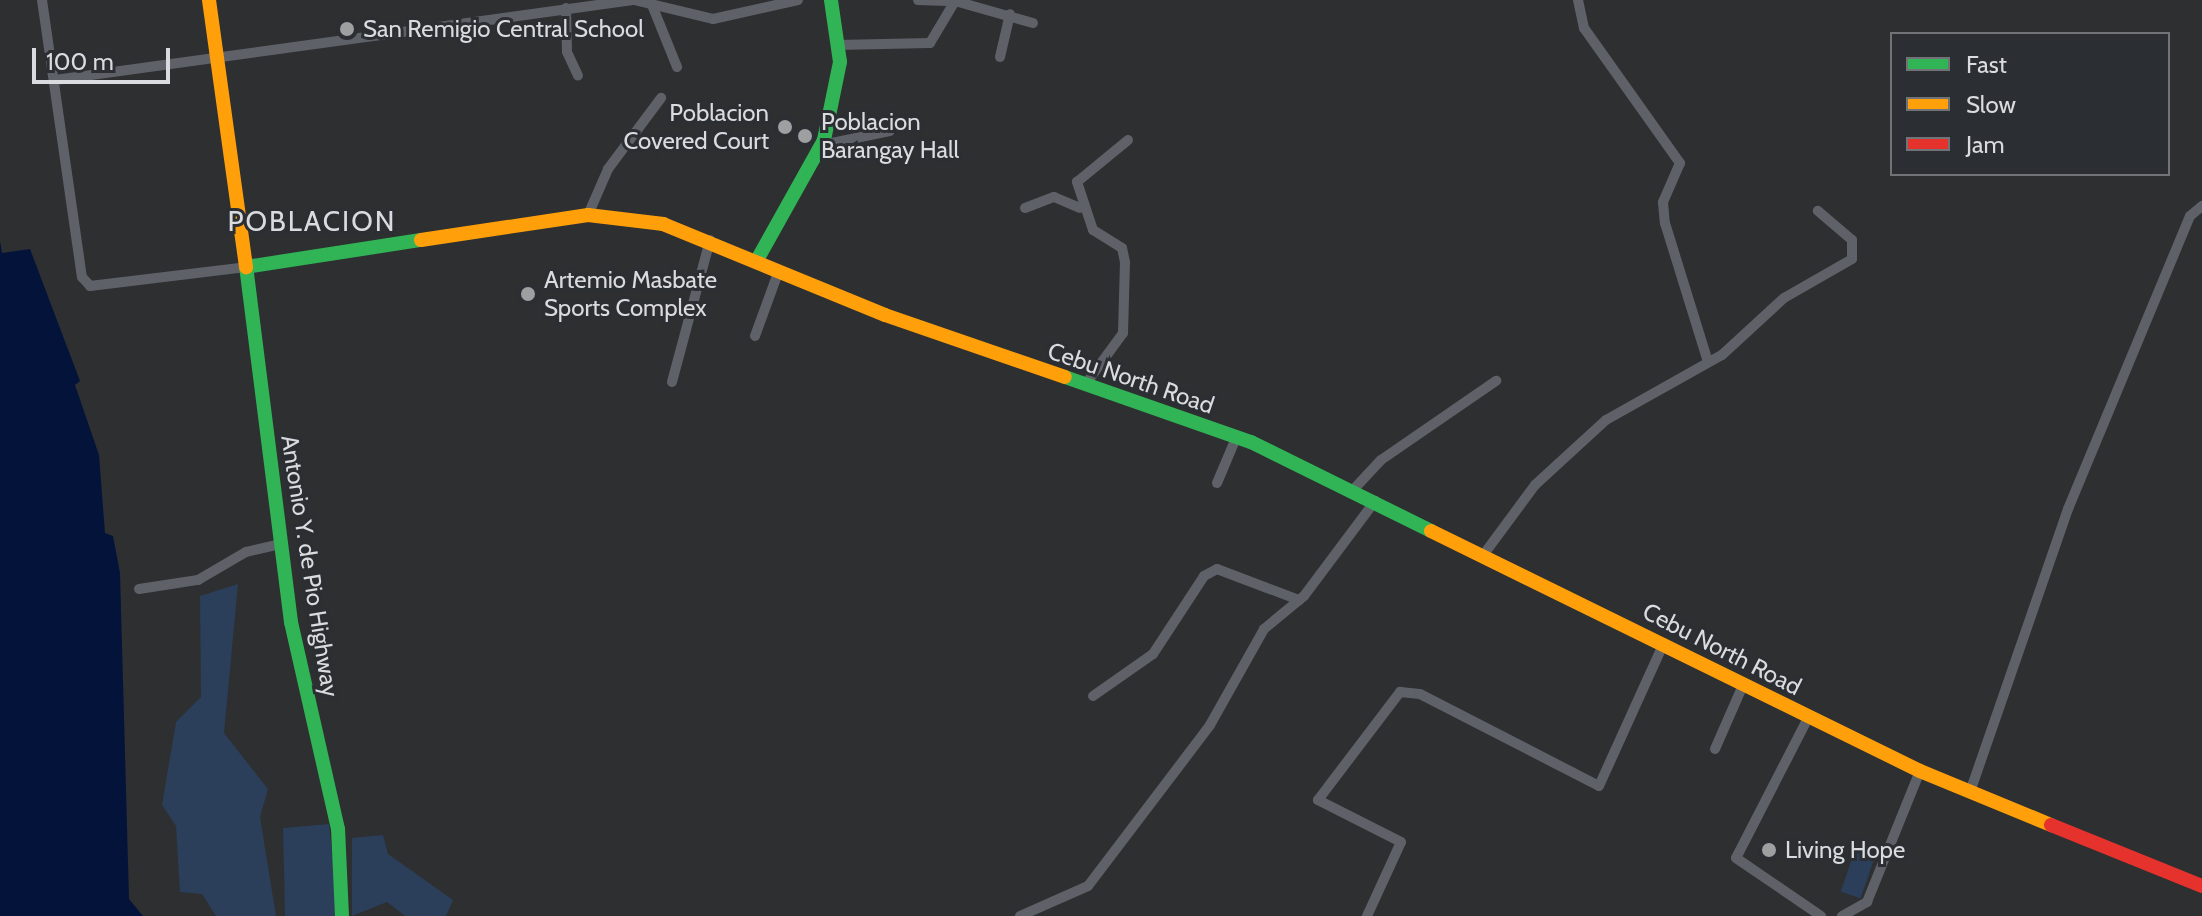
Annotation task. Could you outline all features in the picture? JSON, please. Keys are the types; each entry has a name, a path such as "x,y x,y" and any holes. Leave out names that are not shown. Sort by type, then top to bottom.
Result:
{"main road":[{"path":"209,0 246,267"},
{"path":"757,260 822,145 837,45 831,0"},
{"name":"Cebu North Road","path":"246,267 588,215 663,224 1085,385 1236,438 1353,490 1920,771 2202,886"},
{"name":"Antonio Y. de Pio Highway","path":"246,267 281,544 338,829 342,916"}],"street":[{"path":"42,0 55,80 68,220 82,277 90,286 246,267"},
{"path":"55,80 634,0 713,19 798,0"},
{"path":"918,0 955,1 1010,14 1033,23"},
{"path":"1578,0 1584,28 1680,163 1663,202 1665,223 1708,362"},
{"path":"837,45 930,43 955,1"},
{"path":"652,5 677,67"},
{"path":"566,8 567,52 578,76"},
{"path":"1000,57 1010,14"},
{"path":"588,215 608,169 661,98"},
{"path":"822,145 890,131"},
{"path":"1085,385 1123,333 1126,293 1122,248 1093,230 1080,208 1077,182 1128,140"},
{"path":"1025,208 1054,197 1080,208"},
{"path":"1970,792 2068,509 2190,216 2202,206"},
{"path":"1484,554 1535,485 1606,420 1708,362 1784,298 1852,259 1852,240 1818,211"},
{"path":"672,382 710,240"},
{"path":"755,336 779,270"},
{"path":"1353,490 1381,460 1496,381"},
{"path":"1217,483 1236,438"},
{"path":"1020,916 1088,886 1210,725 1264,629 1299,600 1375,501"},
{"path":"139,589 198,580 246,552 281,544"},
{"path":"1093,696 1153,654 1204,576 1217,569 1299,600"},
{"path":"1367,916 1401,842 1318,800 1400,692 1420,694 1599,786 1664,643"},
{"path":"1715,749 1744,683"},
{"path":"1808,718 1736,858 1815,915"},
{"path":"1842,916 1867,902 1920,771"}],"shaded area":[{"path":"0,241 2,253 30,249 80,381 75,385 99,455 105,533 113,536 120,573 129,899 143,916 0,916"},
{"path":"238,584 224,733 268,789 260,817 276,916 216,916 202,894 180,892 176,826 162,805 176,722 201,697 200,596"},
{"path":"329,824 339,916 285,916 283,828"},
{"path":"383,835 388,854 453,900 446,916 405,916 387,902 352,916 352,838"},
{"path":"1855,850 1875,857 1861,898 1841,892"}],"traffic: fast":[{"path":"757,260 824,140 840,62 831,0"},
{"path":"342,916 338,829 291,622 246,267 421,240"},
{"path":"1065,377 1251,442 1431,531"}],"traffic: slow":[{"path":"209,0 246,267"},
{"path":"421,240 588,215 663,224 885,315 1065,377"},
{"path":"1431,531 1920,771 2051,825"}],"traffic: jam":[{"path":"2051,825 2202,886"}],"place":[{"name":"San Remigio Central School","path":"347,29"},
{"name":"Poblacion Covered Court","path":"785,127"},
{"name":"Poblacion Barangay Hall","path":"805,136"},
{"name":"Artemio Masbate Sports Complex","path":"528,294"},
{"name":"Living Hope","path":"1769,850"}],"district":[{"name":"POBLACION","path":"312,221"}]}
